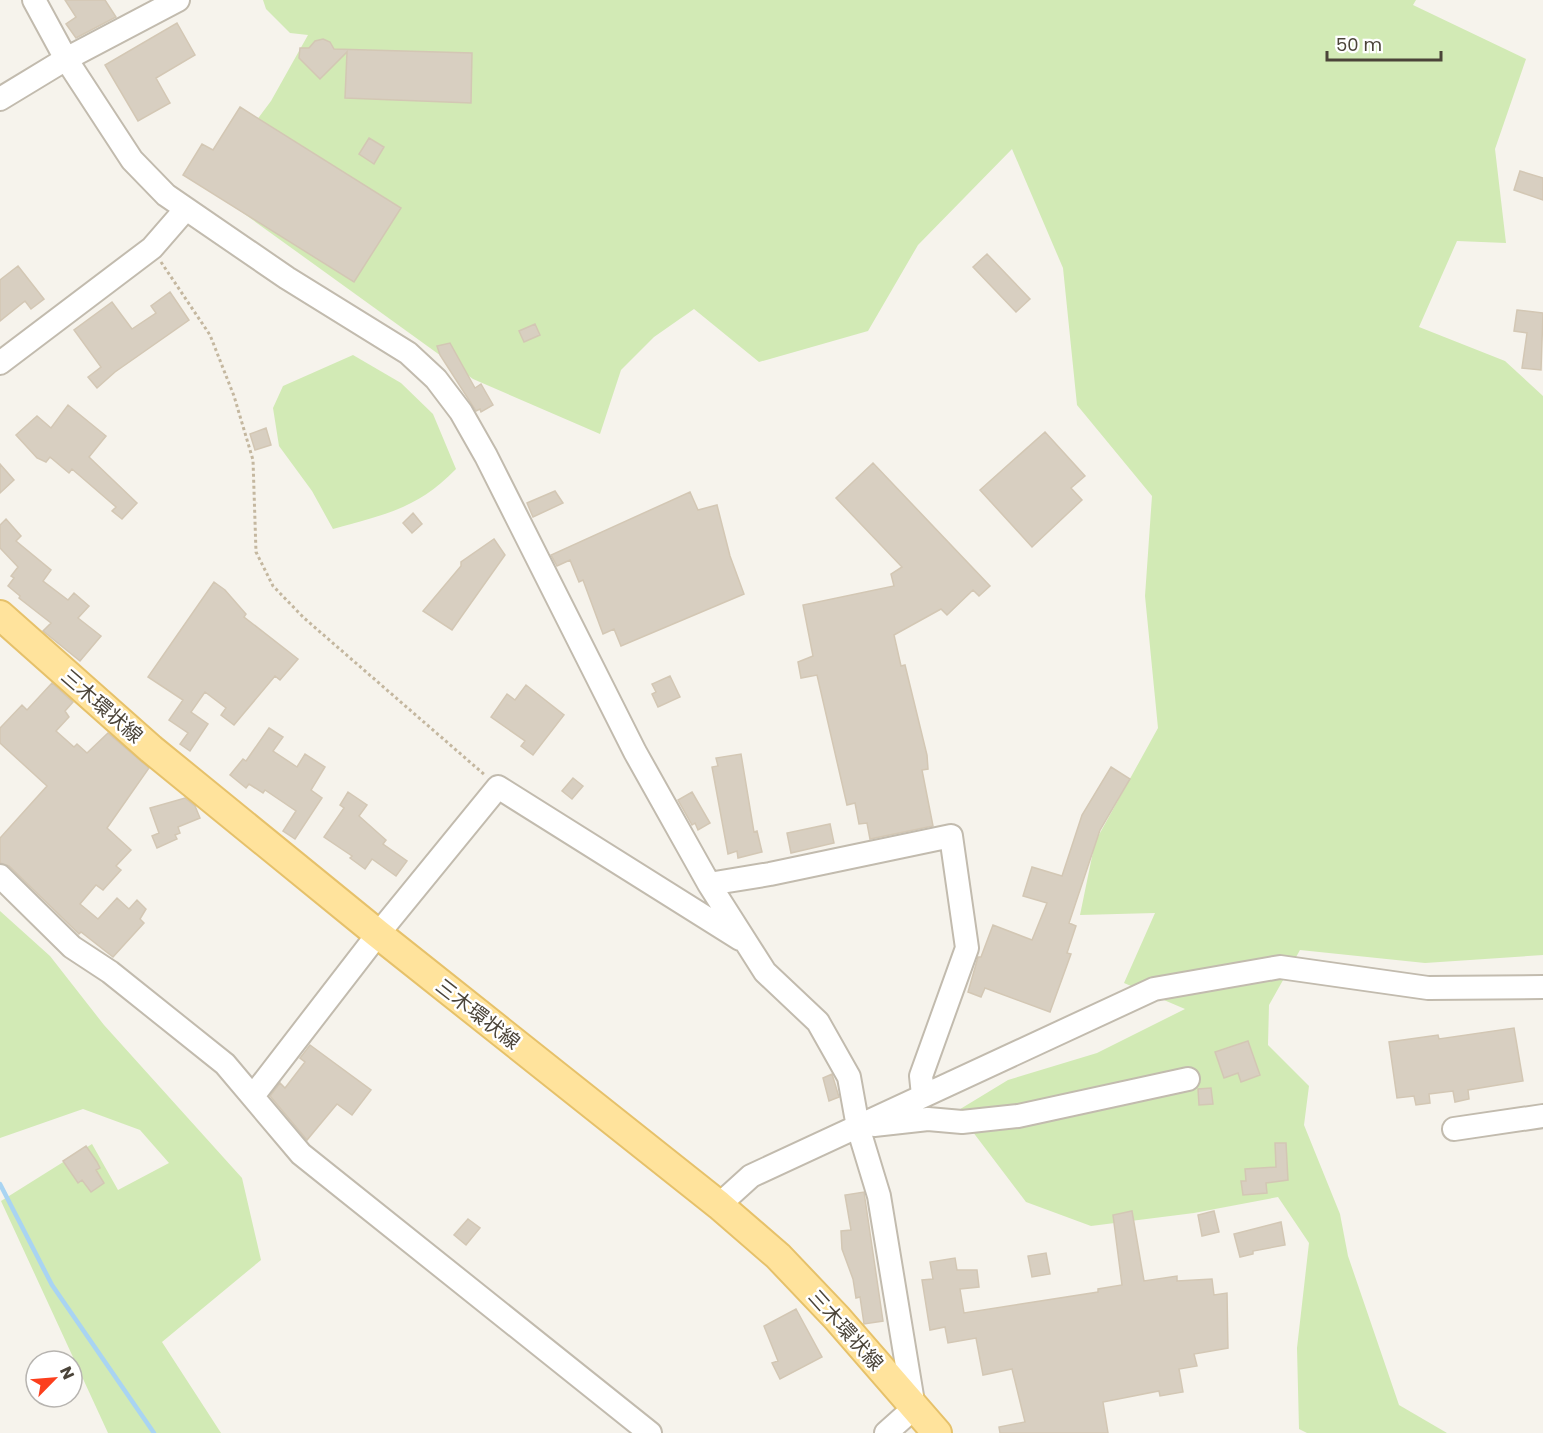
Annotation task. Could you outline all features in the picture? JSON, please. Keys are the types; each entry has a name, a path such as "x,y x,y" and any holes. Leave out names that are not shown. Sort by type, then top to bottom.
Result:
{"main road":[{"name":"三木環状線","path":"0,615 151,749 378,934 719,1205 778,1256 837,1318 937,1433"}],"street":[{"path":"34,0 66,58 132,160 185,210 408,352 436,380 461,412 486,456 635,752 709,884 743,941 765,972 818,1022 849,1077 858,1127 879,1196 914,1408 886,1433"},
{"path":"0,99 66,58 178,0"},
{"path":"0,363 152,248 185,210"},
{"path":"253,1096 378,934 498,787 743,941"},
{"path":"709,884 770,874 951,836 968,948 921,1076 923,1095"},
{"path":"0,876 72,947 110,972 225,1064 301,1154 650,1433"},
{"path":"719,1205 752,1176 1154,989 1281,967 1428,988 1543,987"},
{"path":"858,1127 928,1119 962,1122 1018,1116 1188,1079"},
{"path":"1454,1129 1543,1116"}],"path":[{"path":"152,248 210,335 234,396 253,460 256,552 273,586 304,618 498,787"}],"green space":[{"path":"263,0 1416,0 1413,5 1526,59 1495,149 1506,243 1457,241 1419,327 1505,361 1543,396 1543,955 1425,963 1300,950 1269,1005 1268,1045 1309,1086 1304,1125 1340,1214 1348,1256 1399,1405 1447,1433 1307,1433 1299,1429 1297,1348 1309,1243 1278,1197 1194,1213 1091,1226 1026,1202 957,1111 1008,1080 1097,1053 1185,1009 1124,983 1155,913 1080,915 1095,842 1158,728 1145,596 1152,496 1077,405 1063,268 1012,149 918,245 868,331 759,362 694,309 654,337 621,370 600,434 473,379 207,187 271,101 308,35 290,33 266,9"},
{"path":"353,355 401,383 433,414 456,469 414,502 385,514 333,529 312,491 279,446 273,408 283,386"},
{"path":"0,911 50,956 104,1025 242,1178 261,1260 162,1342 221,1433 108,1433 84,1381 84,1349 69,1349 1,1201 92,1144 118,1190 169,1163 140,1130 83,1109 0,1138"}],"building":[{"path":"65,0 105,0 116,17 76,38 66,24 76,17"},
{"path":"177,23 195,55 156,78 170,103 138,121 105,65"},
{"path":"323,39 330,42 334,49 472,53 471,103 345,98 347,52 320,79 299,58 300,48 309,48 315,41"},
{"path":"240,107 401,208 354,282 183,175 202,144 213,150"},
{"path":"369,138 384,147 374,164 359,154"},
{"path":"1520,171 1543,178 1543,200 1514,190"},
{"path":"987,254 1030,299 1016,312 973,267"},
{"path":"18,266 44,299 31,309 25,301 0,321 0,280"},
{"path":"170,292 189,320 115,372 97,388 88,377 101,367 74,330 112,302 132,329 156,313 151,306"},
{"path":"1517,310 1543,313 1541,370 1522,368 1527,333 1514,331"},
{"path":"535,324 540,335 524,342 519,331"},
{"path":"450,343 475,388 481,384 493,405 481,412 480,409 476,411 440,355 437,346"},
{"path":"68,405 106,436 89,457 137,503 122,519 112,511 116,507 72,469 69,473 50,457 46,462 37,458 16,435 37,416 51,428"},
{"path":"266,428 271,445 255,450 250,434"},
{"path":"1045,432 1085,476 1071,488 1082,500 1032,547 980,490"},
{"path":"873,463 990,586 979,596 973,590 947,615 941,609 894,635 901,666 905,665 927,755 928,769 922,770 933,826 870,839 867,823 859,824 855,803 847,805 817,675 801,678 798,662 813,656 803,605 894,586 891,574 902,567 836,498"},
{"path":"0,464 14,480 0,493"},
{"path":"555,491 563,503 533,517 527,503"},
{"path":"690,492 698,510 717,505 730,556 744,594 621,646 614,629 603,634 583,580 579,582 570,560 557,566 551,555"},
{"path":"413,513 422,524 412,533 403,523"},
{"path":"6,519 21,536 16,541 51,570 43,581 68,600 74,593 89,606 78,618 101,636 80,661 43,631 51,623 19,598 20,596 8,586 14,578 11,576 18,567 0,548 0,525"},
{"path":"494,539 505,555 452,630 423,611 461,566 461,562"},
{"path":"214,582 225,590 246,614 244,617 298,659 280,680 275,676 234,725 221,715 226,708 205,692 191,712 208,724 190,751 180,744 188,733 169,720 183,700 148,677"},
{"path":"670,676 680,697 658,707 652,694 656,692 652,684"},
{"path":"52,683 73,702 65,711 69,717 56,731 74,747 77,744 87,753 108,733 149,768 107,828 131,850 116,866 121,870 103,890 96,885 80,904 98,919 117,898 129,909 137,900 146,909 140,919 144,923 113,957 81,932 79,934 9,866 0,863 0,838 47,786 0,743 0,728 22,705 27,710"},
{"path":"526,685 564,715 533,755 521,746 525,741 491,717 507,694 515,700"},
{"path":"269,728 283,737 273,751 297,767 305,754 325,767 311,790 322,798 295,839 283,831 296,811 265,790 263,793 249,784 246,788 230,775 243,759 246,761"},
{"path":"741,754 754,832 757,831 762,852 738,858 737,851 728,854 712,767 718,766 716,758"},
{"path":"1111,767 1130,779 1100,830 1069,923 1076,926 1067,953 1071,954 1050,1012 985,988 981,997 968,992 978,957 981,957 993,925 1032,940 1047,903 1023,896 1032,867 1062,876 1082,815"},
{"path":"573,778 583,786 572,799 562,791"},
{"path":"348,792 367,805 359,816 386,840 383,844 407,861 396,876 372,859 365,869 350,858 352,856 324,837 344,808 340,805"},
{"path":"692,792 710,823 698,830 695,823 692,825 678,800"},
{"path":"185,798 195,806 200,818 178,827 180,833 175,835 177,839 157,848 152,836 159,833 150,808"},
{"path":"830,824 834,843 791,853 787,833"},
{"path":"1514,1028 1523,1081 1468,1090 1469,1099 1455,1102 1453,1091 1429,1094 1430,1103 1416,1105 1414,1096 1397,1098 1389,1042 1438,1035 1439,1039"},
{"path":"1248,1041 1260,1075 1241,1082 1238,1073 1224,1078 1215,1052"},
{"path":"310,1045 371,1090 352,1115 337,1104 307,1140 270,1096 280,1083 285,1088 305,1062 300,1058"},
{"path":"832,1074 839,1097 829,1101 823,1078"},
{"path":"1211,1088 1213,1104 1199,1105 1198,1089"},
{"path":"1275,1143 1286,1143 1288,1180 1266,1183 1267,1193 1243,1195 1241,1181 1246,1181 1245,1169 1276,1167"},
{"path":"86,1146 100,1168 96,1170 104,1183 91,1192 82,1180 78,1183 63,1161"},
{"path":"864,1192 883,1321 864,1324 860,1297 856,1298 853,1279 842,1249 841,1231 851,1230 845,1195"},
{"path":"1132,1211 1144,1281 1177,1276 1177,1281 1212,1279 1214,1295 1227,1293 1228,1348 1194,1354 1197,1366 1179,1369 1183,1392 1160,1396 1159,1391 1103,1402 1108,1433 1000,1433 999,1427 1025,1422 1012,1369 983,1375 976,1338 948,1343 945,1327 930,1330 922,1280 933,1279 930,1262 955,1258 957,1270 977,1270 979,1287 960,1289 964,1313 1098,1292 1098,1289 1122,1285 1113,1215"},
{"path":"1214,1211 1219,1232 1202,1236 1198,1215"},
{"path":"468,1219 480,1228 466,1245 454,1235"},
{"path":"1281,1222 1285,1245 1253,1251 1253,1254 1240,1257 1234,1234"},
{"path":"1046,1253 1050,1274 1032,1277 1028,1256"},
{"path":"796,1309 822,1357 780,1379 772,1363 778,1361 764,1326"}],"waterway":[{"path":"0,1184 52,1285 154,1433"}]}
